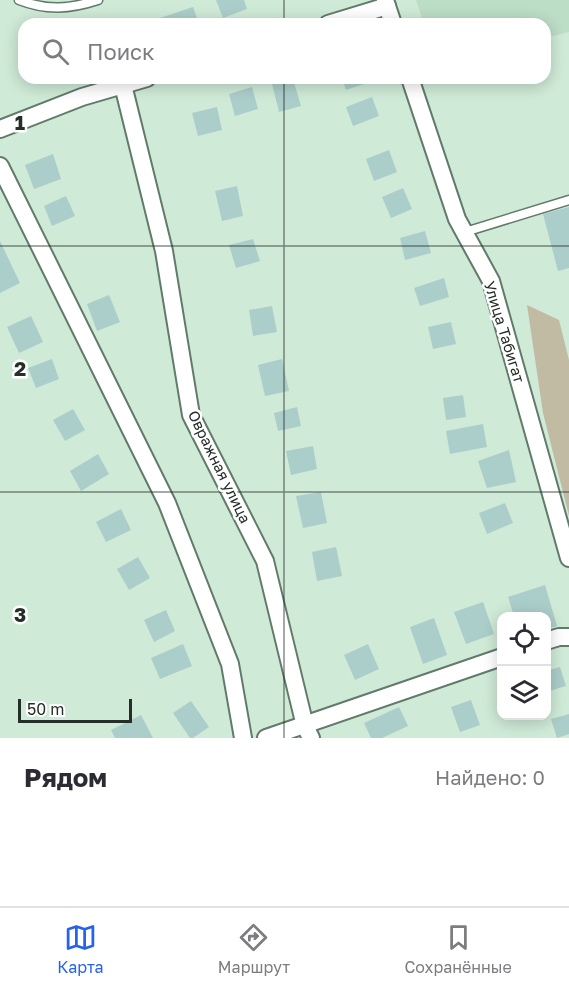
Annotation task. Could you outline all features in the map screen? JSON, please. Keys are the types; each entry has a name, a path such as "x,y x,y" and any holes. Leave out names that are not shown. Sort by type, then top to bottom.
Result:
{"street":[{"path":"345,18 386,3 391,18"},
{"path":"0,129 126,84"},
{"name":"Улица Табигат","path":"413,84 457,219 491,281 569,558"},
{"name":"Овражная улица","path":"123,85 164,251 191,415 265,561 308,732"},
{"path":"0,166 167,503 230,664 243,738"},
{"path":"551,639 569,637"},
{"path":"266,738 308,732 497,659"}],"lane":[{"path":"20,0 40,8 73,8 98,0"},
{"path":"465,232 569,200"}],"shaded area":[{"path":"416,0 569,0 569,32 551,36 551,18 422,18"},
{"path":"527,305 559,320 569,360 569,516 543,413"}],"building":[{"path":"216,0 244,0 247,9 223,18"},
{"path":"193,7 197,18 160,18"},
{"path":"272,84 294,84 301,106 279,112"},
{"path":"344,84 364,84 346,90"},
{"path":"252,87 258,109 235,116 229,94"},
{"path":"372,97 379,116 353,126 346,107"},
{"path":"217,107 222,130 198,136 192,113"},
{"path":"389,150 397,172 374,181 366,159"},
{"path":"53,154 61,179 34,189 25,165"},
{"path":"237,186 243,216 222,221 215,191"},
{"path":"403,188 412,209 391,218 382,197"},
{"path":"66,196 75,216 52,226 44,206"},
{"path":"569,207 569,268 558,271 543,214"},
{"path":"425,231 431,253 405,260 400,238"},
{"path":"253,239 260,261 236,268 229,245"},
{"path":"0,241 20,283 0,293"},
{"path":"444,278 449,297 420,306 414,288"},
{"path":"109,295 120,322 97,331 87,304"},
{"path":"272,306 277,332 253,336 249,310"},
{"path":"31,316 43,342 19,353 7,327"},
{"path":"451,322 456,344 433,349 428,327"},
{"path":"52,359 59,379 36,388 28,368"},
{"path":"282,359 289,391 265,396 258,365"},
{"path":"463,395 466,417 446,420 443,398"},
{"path":"297,407 301,426 278,431 274,413"},
{"path":"73,409 85,430 65,441 53,420"},
{"path":"483,424 487,447 450,454 446,431"},
{"path":"313,446 317,469 291,475 286,451"},
{"path":"509,450 516,482 487,488 478,461"},
{"path":"98,454 109,474 81,491 70,471"},
{"path":"321,492 327,523 303,528 296,496"},
{"path":"505,503 513,523 487,534 479,513"},
{"path":"121,509 131,530 106,542 96,522"},
{"path":"336,547 342,576 317,581 312,552"},
{"path":"138,557 150,578 129,590 117,569"},
{"path":"545,585 557,626 551,628 551,612 513,612 508,597"},
{"path":"483,602 494,634 466,644 454,612"},
{"path":"166,610 175,631 154,642 144,620"},
{"path":"434,618 447,655 423,664 410,627"},
{"path":"183,644 192,666 160,679 151,658"},
{"path":"368,644 379,669 355,680 344,655"},
{"path":"560,667 566,686 551,690 551,670"},
{"path":"471,700 480,725 460,732 451,707"},
{"path":"191,701 209,727 193,738 190,738 173,713"},
{"path":"399,707 408,726 382,738 371,738 364,723"},
{"path":"569,714 569,734 557,738 551,719"},
{"path":"141,715 153,738 115,738 111,730"}]}
